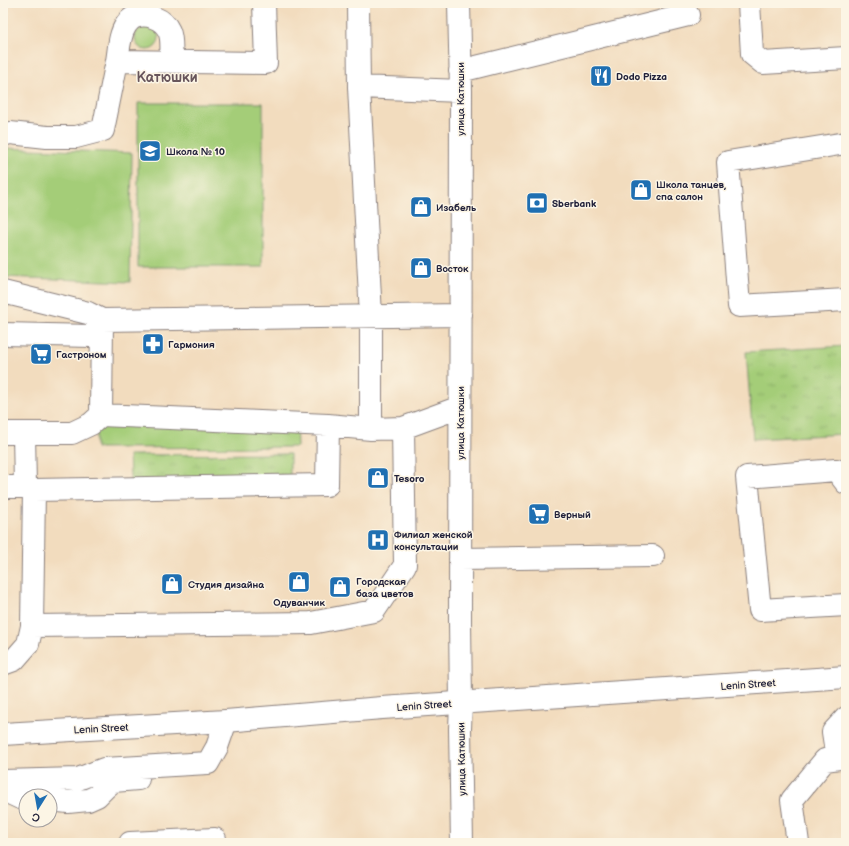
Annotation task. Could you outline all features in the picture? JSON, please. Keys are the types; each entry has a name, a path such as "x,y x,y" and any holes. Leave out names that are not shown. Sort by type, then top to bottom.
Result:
{"main road":[{"path":"116,61 266,63 264,3"},
{"path":"358,3 359,87 371,316 371,429"},
{"name":"улица Катюшки","path":"459,3 461,81 460,729 462,843"},
{"path":"749,3 752,54 763,63 846,58"},
{"path":"3,135 10,133 76,138 103,130 121,38 125,26 133,17 146,15 160,20 169,30 171,61"},
{"path":"359,87 461,81 688,15"},
{"path":"846,143 728,162 739,306 846,300"},
{"path":"3,292 88,312 102,320 461,314"},
{"path":"3,334 92,336 102,320"},
{"path":"101,415 102,320"},
{"path":"3,664 14,660 28,644 32,626 30,488 13,433 72,433 91,424 101,415 371,429 403,428 460,407"},
{"path":"3,487 327,485 328,426"},
{"path":"32,626 310,622 374,611 405,565 403,428"},
{"path":"846,483 836,470 746,477 760,610 846,605"},
{"path":"460,560 653,556"},
{"name":"Lenin Street","path":"3,734 226,721 374,709 846,677"},
{"path":"798,843 792,800 825,760 841,758 833,732 846,718"},
{"path":"3,781 78,779 104,769 208,763 217,747 226,721"},
{"path":"58,801 68,802 88,800 97,796 113,781 153,778 169,774 181,764"},
{"path":"3,790 18,797"},
{"path":"130,843 215,839"}],"green space":[{"path":"147,26 152,27 158,33 158,43 152,49 147,50 142,49 136,43 135,38 136,33 142,27"},
{"path":"138,103 263,103 263,267 138,267"},
{"path":"3,148 132,153 130,282 3,277"},
{"path":"846,346 846,434 753,439 746,352"},
{"path":"296,417 297,447 96,448 96,430 121,418"},
{"path":"290,454 290,494 131,494 129,455"}],"place":[{"name":"Dodo Pizza","path":"601,76"},
{"name":"Школа № 10","path":"150,151"},
{"name":"Школа танцев, спа салон","path":"641,190"},
{"name":"Sberbank","path":"537,203"},
{"name":"Изабель","path":"421,207"},
{"name":"Восток","path":"421,268"},
{"name":"Гармония","path":"153,344"},
{"name":"Гастроном","path":"41,354"},
{"name":"Tesoro","path":"378,478"},
{"name":"Верный","path":"539,514"},
{"name":"Филиал женской консультации","path":"378,540"},
{"name":"Одуванчик","path":"299,582"},
{"name":"Студия дизайна","path":"172,584"},
{"name":"Городская база цветов","path":"340,587"}],"district":[{"name":"Катюшки","path":"167,77"}]}
